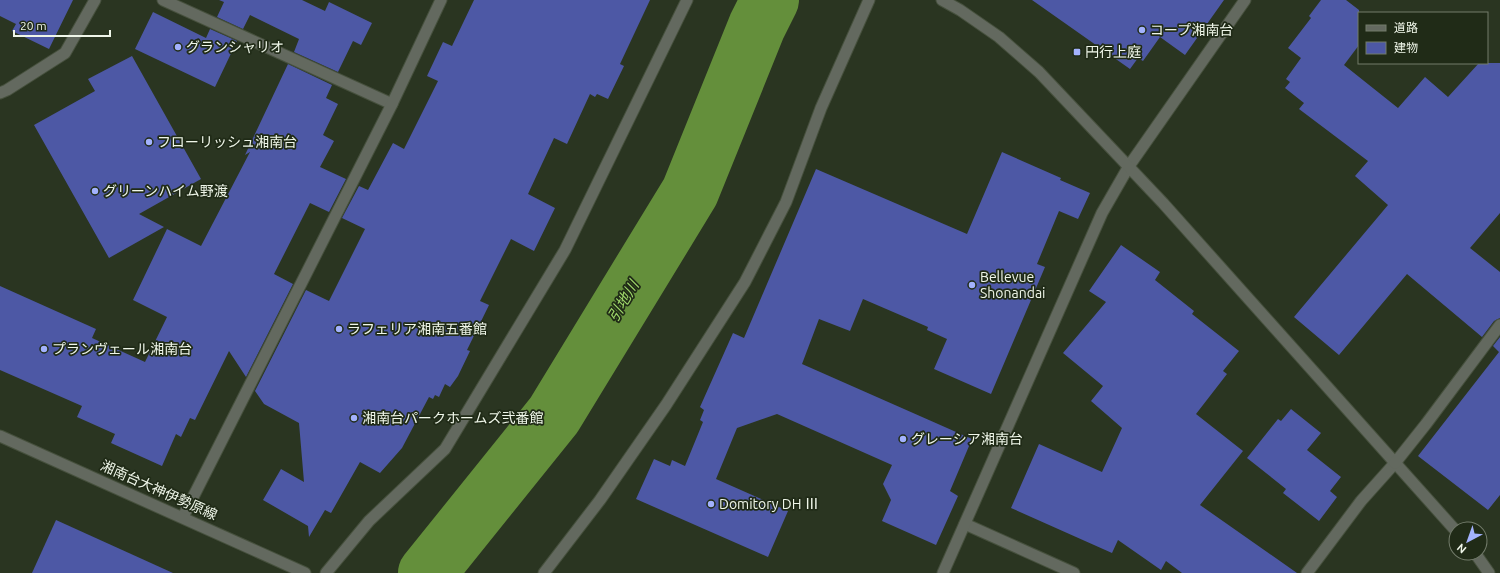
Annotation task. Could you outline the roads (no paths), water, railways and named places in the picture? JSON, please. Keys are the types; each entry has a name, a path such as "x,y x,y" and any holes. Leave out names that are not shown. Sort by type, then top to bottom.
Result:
{"street":[{"path":"0,93 65,52 95,0"},
{"path":"163,0 392,104"},
{"path":"183,517 392,104 441,0"},
{"path":"326,573 369,521 444,449 565,250 687,0"},
{"path":"544,573 600,500 666,405 745,282 786,202 821,108 869,0"},
{"path":"942,0 960,10 999,37 1038,72 1129,166 1448,522"},
{"path":"943,573 1102,213 1129,166 1245,0"},
{"path":"1307,573 1361,501 1395,463 1500,325"},
{"name":"湘南台大神伊勢原線","path":"0,436 305,573"},
{"path":"965,524 1074,573"},
{"path":"1481,561 1489,573"}],"waterway":[{"name":"引地川","path":"427,573 554,415 690,192 757,26 770,0"}],"place":[{"name":"コープ湘南台","path":"1142,30"},
{"name":"グランシャリオ","path":"178,47"},
{"name":"円行上庭","path":"1077,52"},
{"name":"フローリッシュ湘南台","path":"149,142"},
{"name":"グリーンハイム野渡","path":"95,191"},
{"name":"Bellevue Shonandai","path":"972,285"},
{"name":"ラフェリア湘南五番館","path":"339,329"},
{"name":"プランヴェール湘南台","path":"44,349"},
{"name":"湘南台パークホームズ弐番館","path":"354,418"},
{"name":"グレーシア湘南台","path":"903,439"},
{"name":"Domitory DH Ⅲ","path":"711,504"}]}
